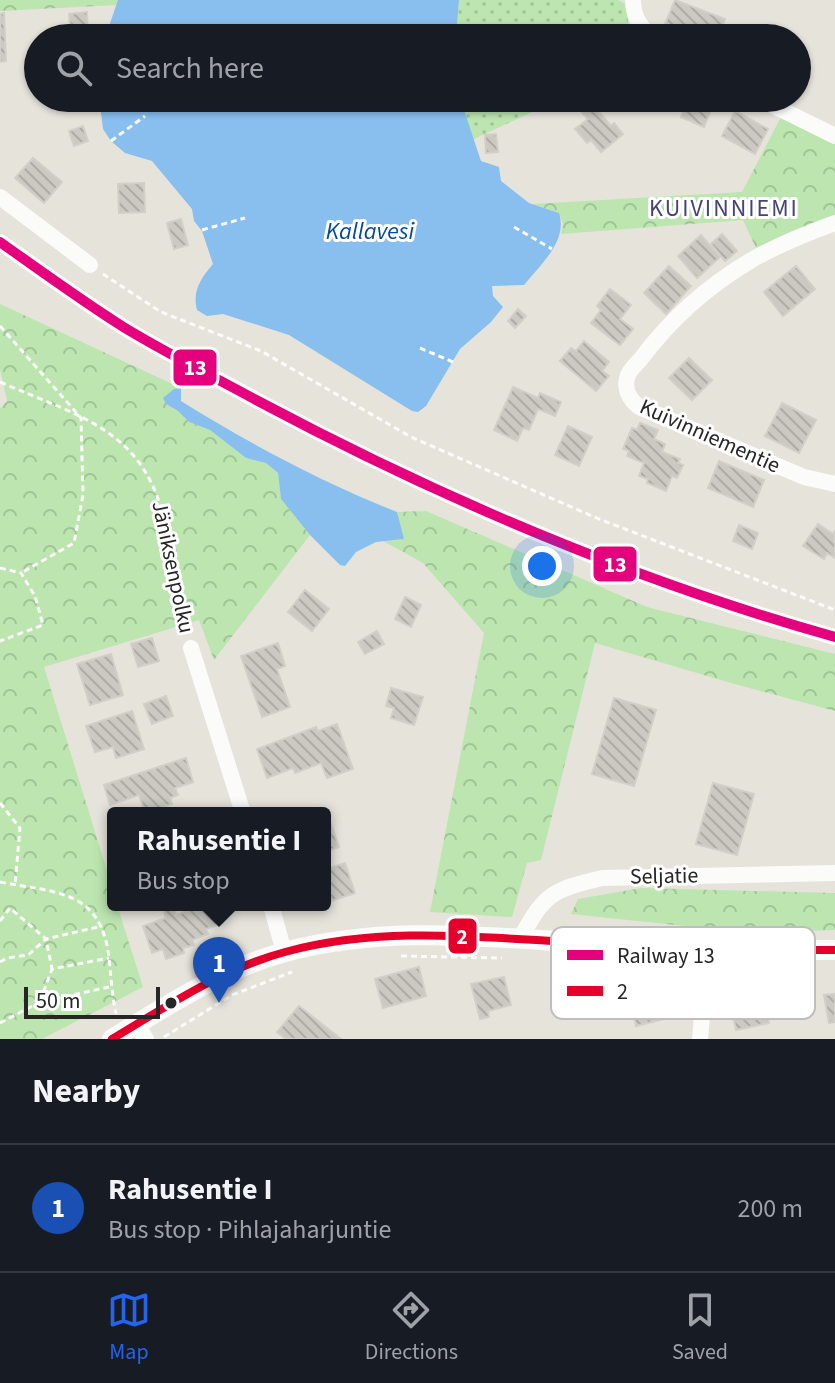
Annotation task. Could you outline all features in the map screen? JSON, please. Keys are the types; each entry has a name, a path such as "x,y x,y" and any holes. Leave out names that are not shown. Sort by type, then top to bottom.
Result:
{"street":[{"path":"633,0 639,24"},
{"path":"786,112 835,136"},
{"path":"0,197 90,265"},
{"name":"Kuivinniementie","path":"835,223 795,237 749,262 703,295 655,339 628,375 626,388 630,400 639,407 804,477 835,484"},
{"name":"Jäniksenpolku","path":"191,648 241,807"},
{"name":"Seljatie","path":"520,939 537,908 550,895 565,887 602,878 835,873"},
{"path":"273,911 284,952"},
{"path":"130,1033 231,971 284,952 373,936 424,933 551,941"},
{"path":"700,1039 702,1019"}],"path":[{"path":"111,141 145,116"},
{"path":"202,230 245,218"},
{"path":"514,227 552,249"},
{"path":"90,265 161,312 261,351 411,437 599,519 835,610"},
{"path":"0,326 81,418 83,495 74,543 21,573 0,568"},
{"path":"420,348 453,362"},
{"name":"Jäniksenpolku","path":"0,382 108,431 125,444 148,473 166,527 178,608 191,648"},
{"path":"0,641 43,625 35,596 21,573"},
{"path":"0,803 20,828 15,885"},
{"path":"0,882 62,894 85,904 102,926 117,1018 130,1033"},
{"path":"0,921 10,908 46,939 52,969 40,1002"},
{"path":"0,962 28,955 46,939 102,926"},
{"path":"397,956 503,958"},
{"path":"52,969 109,958"},
{"path":"160,1039 232,995 294,971"},
{"path":"0,1023 40,1002 110,987"}],"green space":[{"path":"0,0 118,0 117,5 0,11"},
{"path":"459,0 618,0 626,4 629,24 457,24"},
{"path":"464,112 532,112 472,140"},
{"path":"782,115 835,141 835,217 790,232 756,248 743,220 561,234 563,224 559,213 533,204 742,192"},
{"path":"0,304 181,388 174,389 166,404 189,422 210,430 246,458 266,463 278,473 281,499 310,535 214,660 199,620 44,667 107,871 107,911 119,911 143,987 42,1039 0,1039 0,409 7,401 0,369"},
{"path":"426,511 647,607 835,654 835,711 595,643 541,860 527,863 512,917 430,912 484,633 423,563 383,541 401,540 397,512"},
{"path":"641,888 835,893 835,930 815,931 815,927 694,927 571,914 578,899"}],"water":[{"path":"118,0 459,0 457,24 110,24"},
{"name":"Kallavesi","path":"101,112 465,112 481,161 499,167 501,181 529,203 559,213 560,233 551,252 524,285 492,286 493,296 503,307 460,349 426,406 418,412 412,411 289,335 223,314 207,316 197,310 199,285 213,264 202,231 194,221 192,209 152,161 125,153 103,129"},
{"path":"181,388 181,401 233,432 314,475 397,512 404,539 376,542 356,552 345,566 340,565 281,499 278,473 266,463 246,458 210,430 189,422 166,404 163,398 174,389"}],"building":[{"path":"675,0 725,19 723,24 665,24"},
{"path":"87,12 87,24 70,24 69,14"},
{"path":"4,13 6,61 0,62 0,14"},
{"path":"582,112 599,112 623,134 601,152 591,140 587,143 575,129 588,119"},
{"path":"683,112 710,112 704,127 681,117"},
{"path":"734,112 768,129 755,154 722,136"},
{"path":"83,126 88,141 74,146 69,131"},
{"path":"496,134 498,152 486,153 485,135"},
{"path":"33,158 62,182 44,203 15,178"},
{"path":"144,183 145,212 119,213 118,184"},
{"path":"181,219 188,245 174,249 167,223"},
{"path":"722,234 737,251 725,261 711,244"},
{"path":"701,235 720,257 697,278 678,256"},
{"path":"669,266 691,286 666,314 644,293"},
{"path":"796,266 815,289 783,316 764,292"},
{"path":"610,289 631,305 620,319 633,329 620,345 591,323 601,310 597,306"},
{"path":"518,309 526,316 515,328 508,321"},
{"path":"584,341 609,362 602,371 609,376 596,391 560,361 571,348 576,351"},
{"path":"689,358 712,380 692,400 669,378"},
{"path":"513,387 538,398 540,393 561,402 555,416 538,409 529,430 523,428 517,441 494,430"},
{"path":"782,403 816,420 799,453 765,436"},
{"path":"640,423 658,430 654,439 665,444 662,452 680,459 678,463 683,465 677,478 672,476 666,491 639,476 644,463 627,456 629,451 623,449 632,428 637,430"},
{"path":"568,426 592,437 579,466 555,455"},
{"path":"719,461 764,480 753,507 708,488"},
{"path":"818,524 833,534 835,531 835,558 827,553 824,559 803,546"},
{"path":"739,525 758,533 752,549 733,541"},
{"path":"305,590 329,609 312,631 288,612"},
{"path":"405,597 421,605 411,627 395,619"},
{"path":"377,631 384,644 365,654 358,642"},
{"path":"152,638 159,661 138,667 131,644"},
{"path":"278,643 285,666 277,669 290,707 262,717 241,656"},
{"path":"111,654 123,695 90,705 77,664"},
{"path":"391,688 423,697 414,725 391,718 394,708 386,706"},
{"path":"166,696 173,716 152,724 144,704"},
{"path":"614,698 656,710 634,786 592,774"},
{"path":"132,711 144,749 116,758 113,747 95,752 86,726"},
{"path":"337,724 353,769 327,778 321,763 295,773 293,768 267,778 257,749 316,727 318,731"},
{"path":"186,758 193,782 175,788 178,795 170,798 172,804 163,807 143,807 139,795 110,805 104,785"},
{"path":"713,783 754,794 737,855 696,844"},
{"path":"331,824 339,847 331,850"},
{"path":"345,863 355,893 331,901 331,868"},
{"path":"164,911 175,911 176,915 187,911 218,911 222,923 206,929 208,934 192,940 194,945 183,948 184,953 166,959 163,949 152,953 143,926 166,918"},
{"path":"419,967 426,996 383,1008 375,979"},
{"path":"504,977 511,1005 488,1011 489,1017 480,1019 471,984"},
{"path":"835,994 835,1022 829,1023 824,995"},
{"path":"299,1006 341,1039 286,1039 277,1032"},
{"path":"634,1019 664,1019 636,1026"},
{"path":"734,1019 768,1019 769,1023 736,1030"}],"rail line":[{"name":"13","path":"0,242 141,338 398,472 540,535 612,563 760,615 835,637"}],"transit line":[{"name":"2","path":"112,1039 239,968 285,952 360,938 397,936 551,941"},
{"name":"2","path":"815,950 835,950"}],"place":[{"name":"Rahusentie I","path":"219,1003"}],"district":[{"name":"KUIVINNIEMI","path":"724,208"}]}
